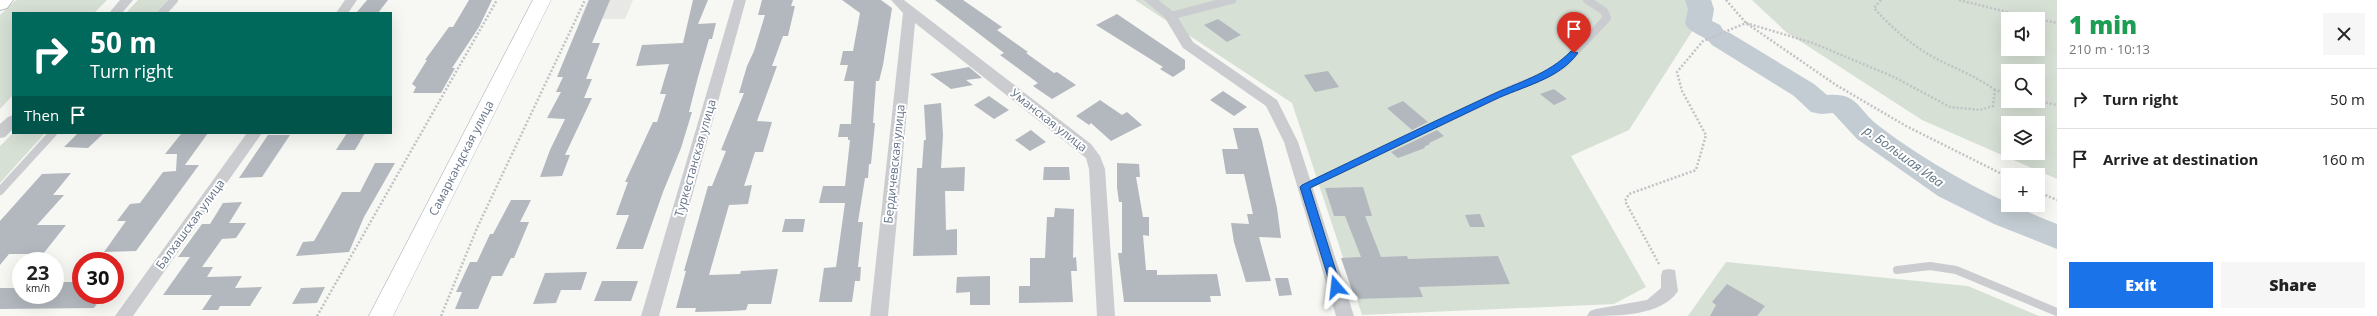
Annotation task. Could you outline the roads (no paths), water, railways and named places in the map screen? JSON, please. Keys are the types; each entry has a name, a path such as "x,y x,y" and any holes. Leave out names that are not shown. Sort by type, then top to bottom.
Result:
{"main road":[{"path":"0,4 4,0"}],"street":[{"path":"116,12 127,0"},
{"path":"343,12 351,0"},
{"name":"Самаркандская улица","path":"381,316 542,0"},
{"name":"Туркестанская улица","path":"650,316 740,0"},
{"name":"Уманская улица","path":"897,0 910,12 1086,148 1092,156 1097,169 1106,316"},
{"path":"1150,0 1170,16 1188,45 1272,104 1291,142 1345,316"},
{"name":"Бердичевская улица","path":"879,316 910,12"},
{"path":"0,134 12,121"},
{"name":"Балхашская улица","path":"124,316 255,134"},
{"path":"1596,316 1652,306 1670,291 1669,275"}],"lane":[{"path":"163,12 174,0"},
{"path":"1170,16 1232,0"},
{"path":"1305,187 1500,94 1548,74 1564,64 1607,18 1604,11 1587,0"},
{"path":"0,191 52,134"},
{"path":"1897,270 1930,266 1956,270 2057,312"}],"waterway":[{"name":"р. Большая Ива","path":"1698,0 1701,9 1698,24 1711,31"},
{"name":"р. Большая Ива","path":"1721,39 1804,90 1821,105 1840,103 1867,132 1949,188 2005,216 2057,237"}]}
